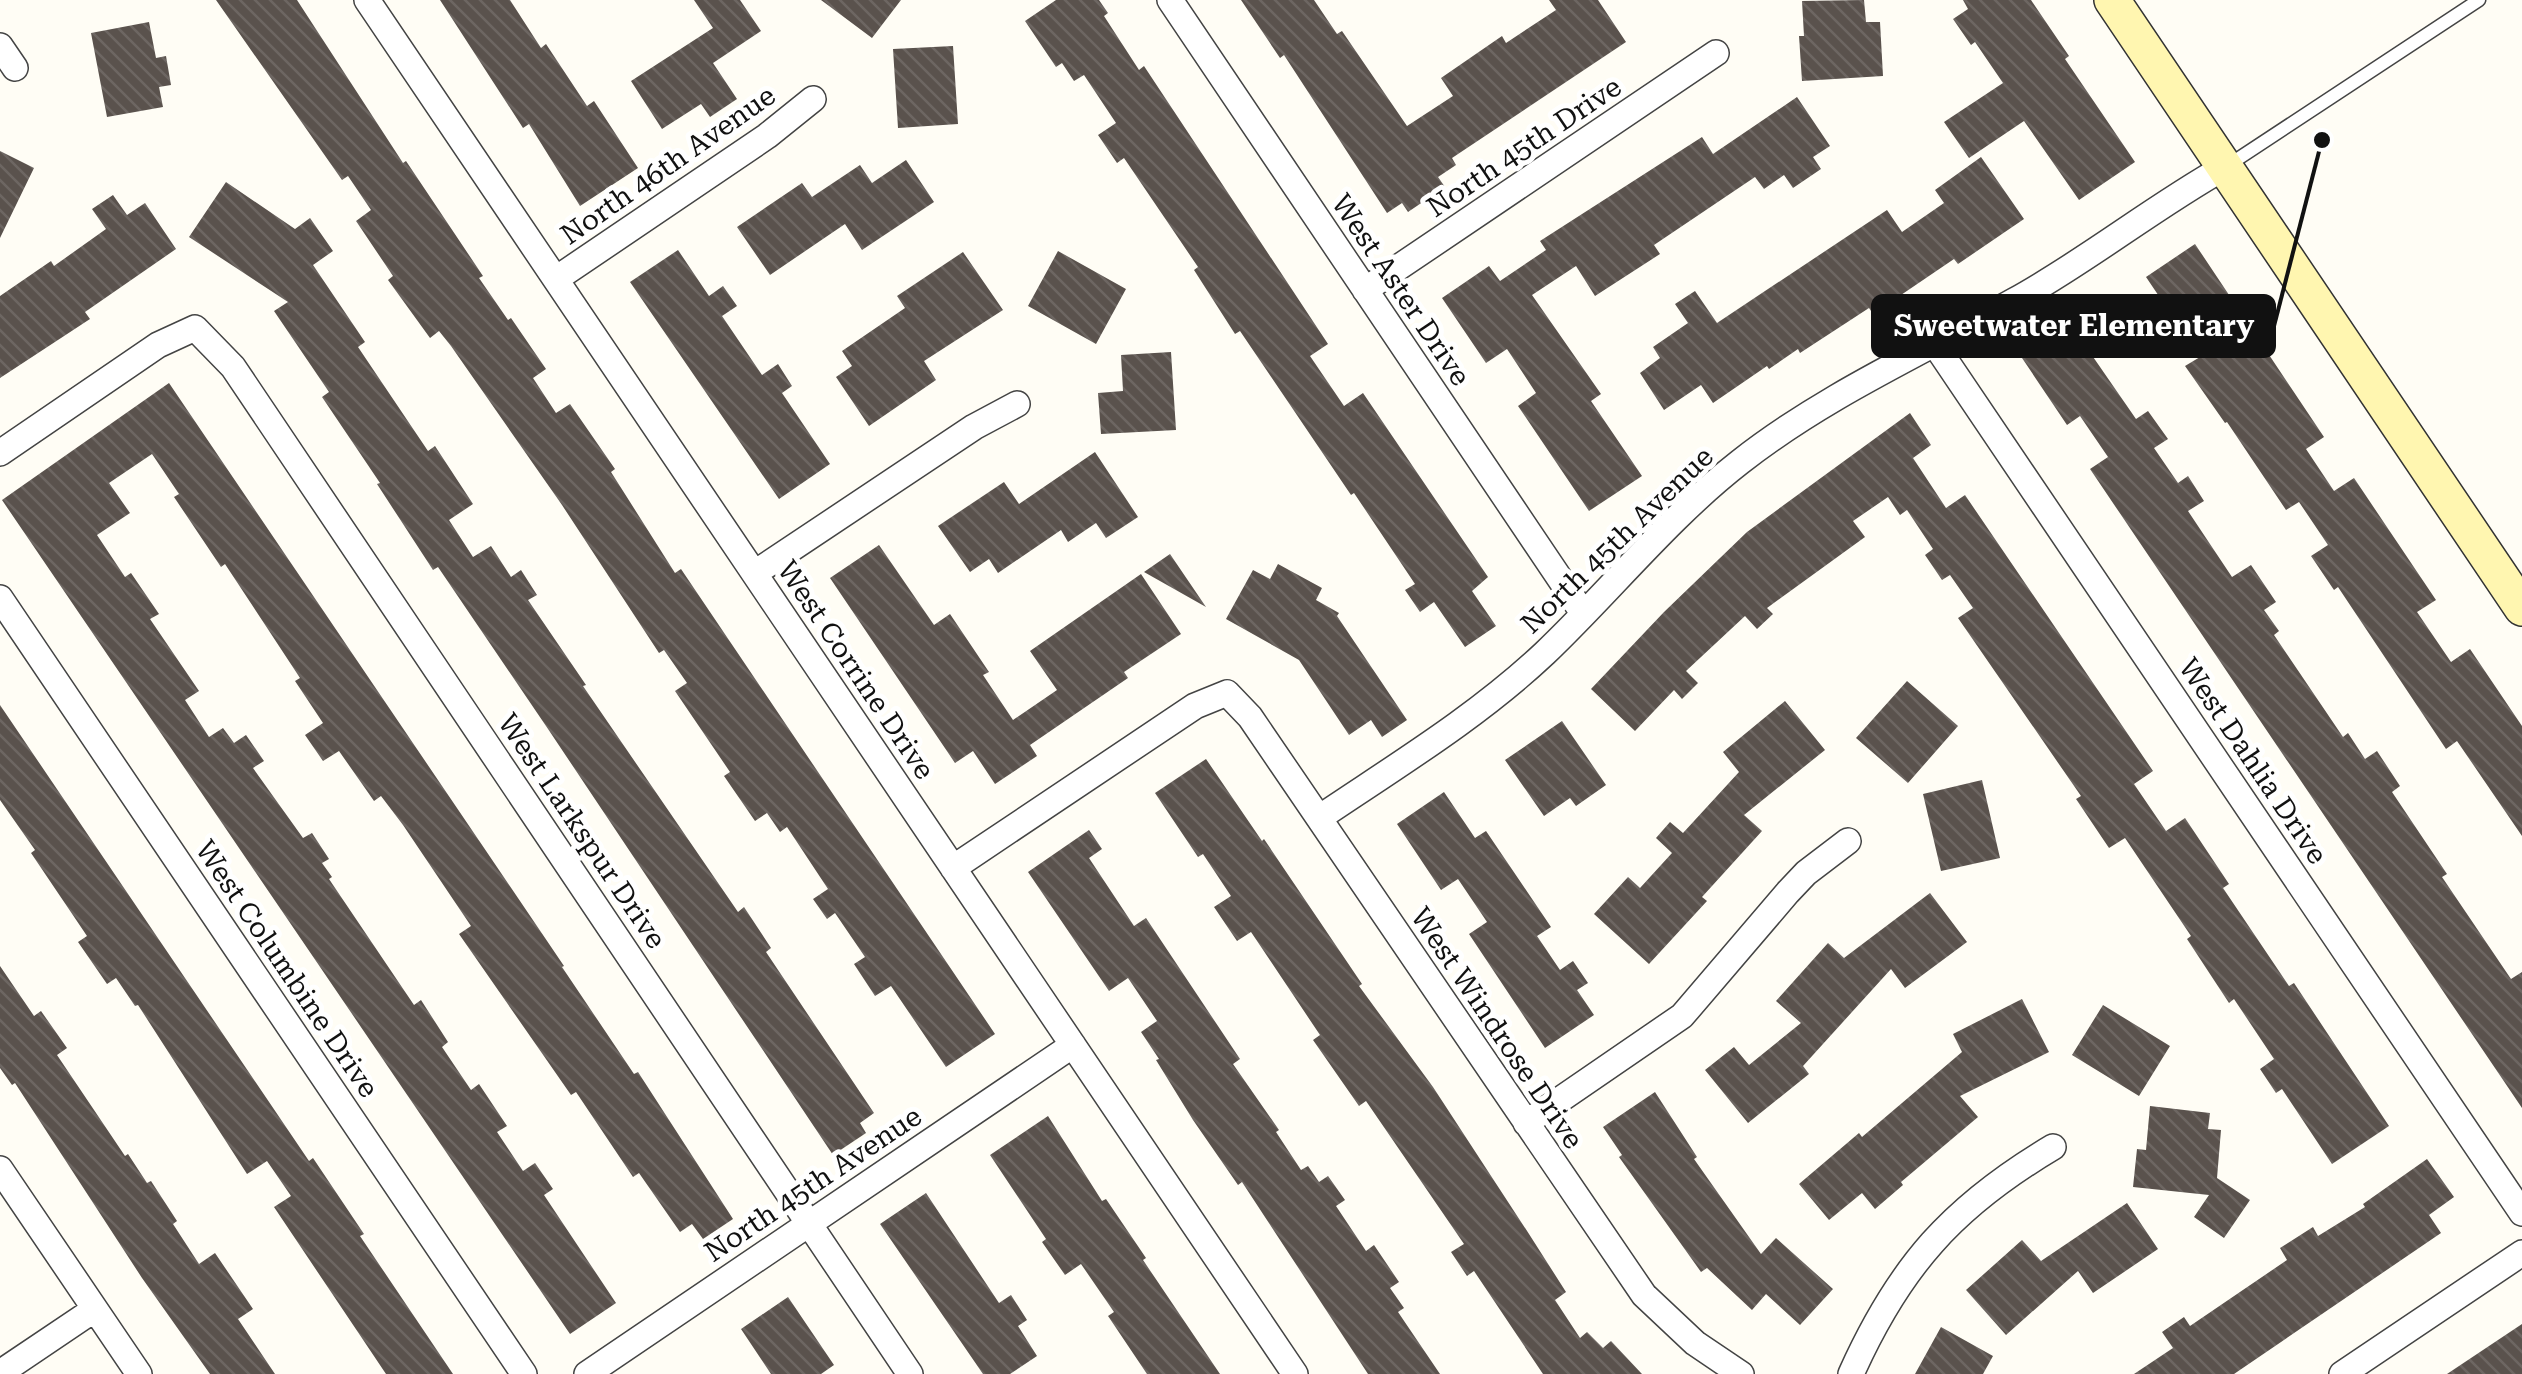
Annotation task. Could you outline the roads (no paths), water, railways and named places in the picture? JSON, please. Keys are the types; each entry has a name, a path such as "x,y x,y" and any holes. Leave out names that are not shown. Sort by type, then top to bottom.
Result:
{"street":[{"name":"West Corrine Drive","path":"367,0 1296,1374"},
{"name":"West Aster Drive","path":"1170,0 1583,613"},
{"path":"2112,0 2522,608"},
{"path":"0,46 15,68"},
{"name":"North 45th Drive","path":"1365,290 1716,53"},
{"name":"North 46th Avenue","path":"556,279 767,136 813,100"},
{"name":"North 45th Avenue","path":"1319,818 1472,715 1544,653 1659,534 1738,464 1802,417 2016,300 2180,192 2225,168"},
{"name":"West Larkspur Drive","path":"0,452 158,346 195,328 234,366 910,1374"},
{"name":"West Dahlia Drive","path":"1934,343 2522,1213"},
{"path":"754,573 974,427 1018,404"},
{"name":"West Columbine Drive","path":"0,598 524,1374"},
{"name":"West Windrose Drive","path":"954,868 1194,706 1227,693 1250,717 1644,1295 1695,1344 1742,1374"},
{"path":"1526,1123 1682,1016 1806,873 1848,841"},
{"name":"North 45th Avenue","path":"587,1374 1073,1044"},
{"path":"1850,1374 1905,1274 1961,1210 2052,1148"},
{"path":"0,1170 139,1374"},
{"path":"2342,1374 2522,1253"},
{"path":"0,1374 95,1309"}],"lane":[{"path":"2225,168 2479,0"}],"place":[{"name":"Sweetwater Elementary","path":"2322,140"}]}
